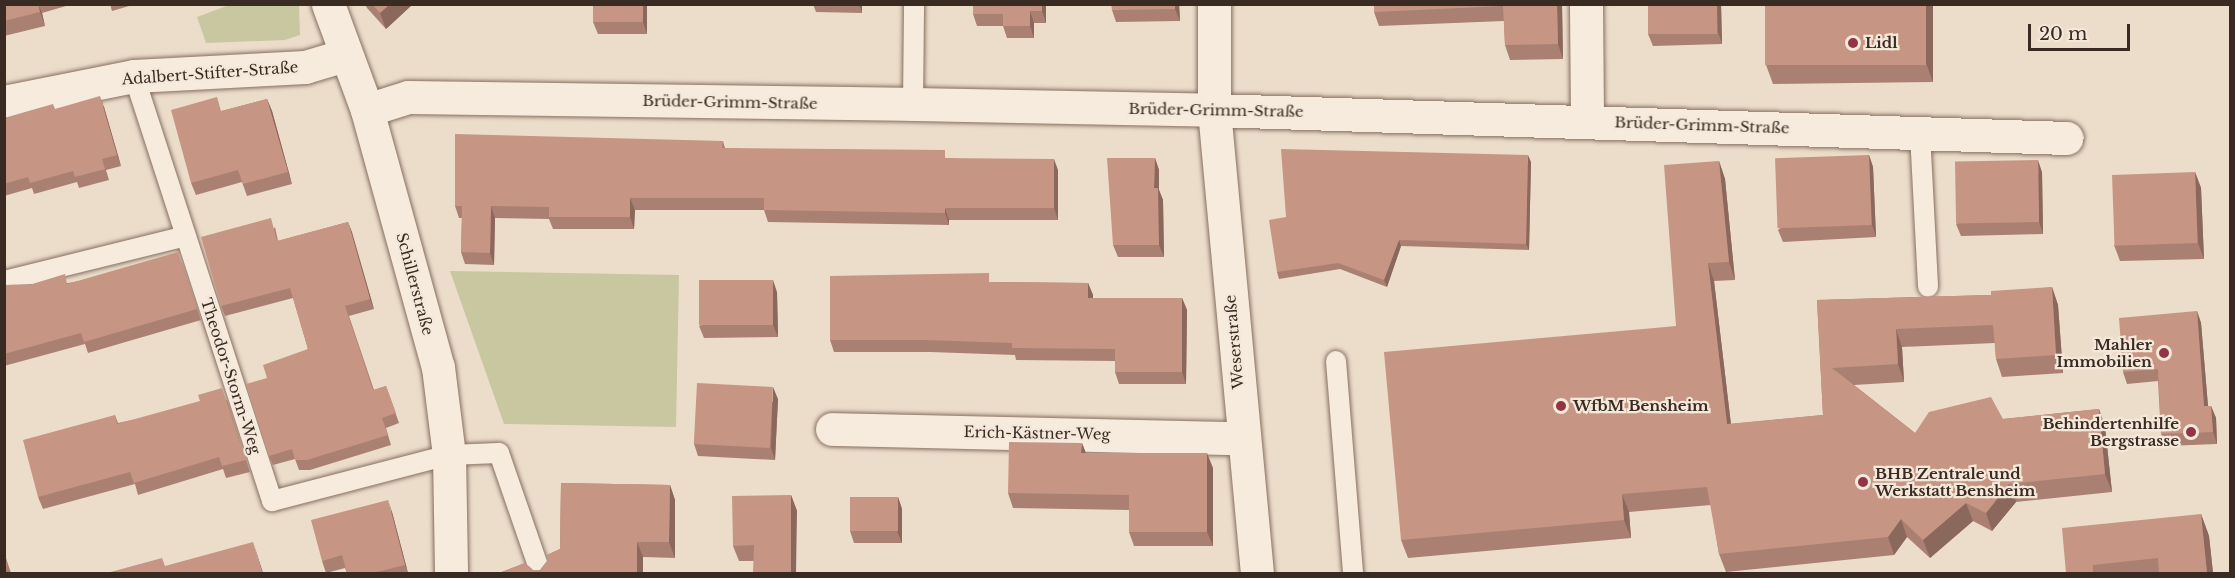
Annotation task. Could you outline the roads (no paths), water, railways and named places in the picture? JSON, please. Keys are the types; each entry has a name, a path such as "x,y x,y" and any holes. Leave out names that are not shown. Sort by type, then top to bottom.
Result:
{"street":[{"name":"Schillerstraße","path":"328,4 367,110 438,367 450,455 451,573"},
{"name":"Weserstraße","path":"1214,4 1214,110 1257,573"},
{"path":"1586,4 1587,122"},
{"name":"Adalbert-Stifter-Straße","path":"4,102 134,76 305,67 345,55"},
{"name":"Brüder-Grimm-Straße","path":"367,110 408,97 913,104 1214,110 2067,138"},
{"name":"Erich-Kästner-Weg","path":"832,429 1243,438"}],"lane":[{"path":"913,104 914,4"},
{"name":"Theodor-Storm-Weg","path":"134,76 272,501 450,455"},
{"path":"1920,133 1928,287"},
{"path":"4,281 186,236"},
{"path":"1336,362 1353,573"},
{"path":"450,455 499,453 541,573"}],"place":[{"name":"Lidl","path":"1853,43"},
{"name":"Mahler Immobilien","path":"2164,353"},
{"name":"WfbM Bensheim","path":"1561,406"},
{"name":"Behindertenhilfe Bergstrasse","path":"2191,432"},
{"name":"BHB Zentrale und Werkstatt Bensheim","path":"1863,482"}]}
